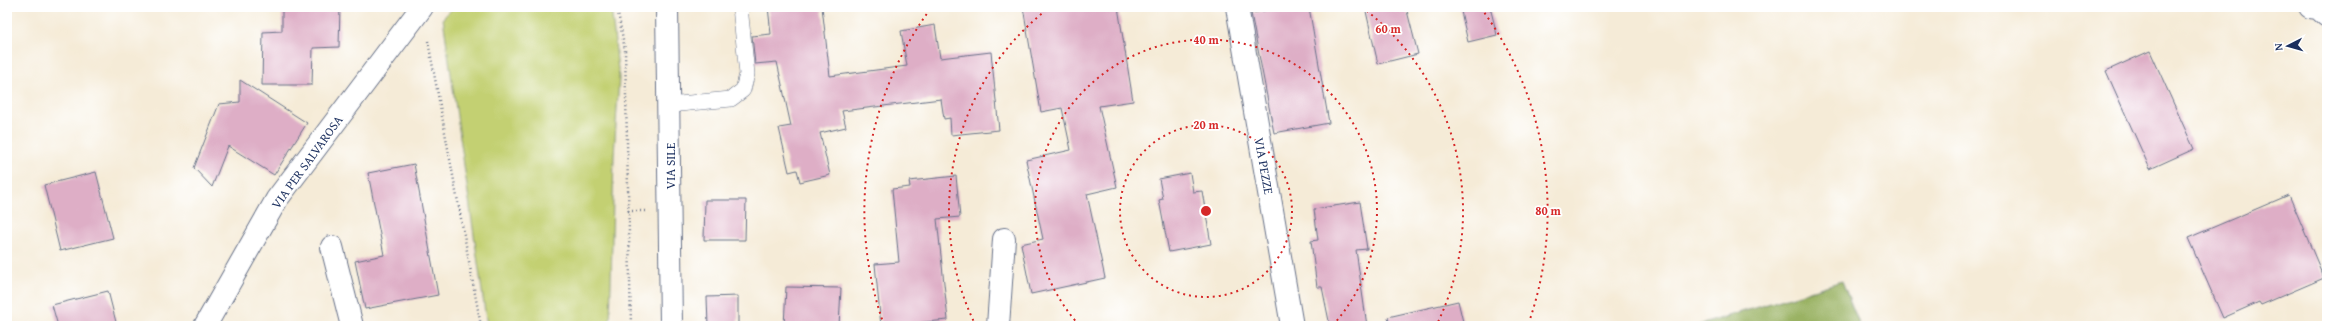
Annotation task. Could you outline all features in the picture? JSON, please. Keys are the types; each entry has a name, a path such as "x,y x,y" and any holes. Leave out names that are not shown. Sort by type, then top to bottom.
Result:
{"street":[{"name":"VIA PER SALVAROSA","path":"204,326 277,199 422,7"},
{"name":"VIA SILE","path":"667,7 671,326"},
{"name":"VIA PEZZE","path":"1237,7 1292,326"},
{"path":"2310,7 2318,8 2327,16"},
{"path":"998,326 1004,239"},
{"path":"332,247 352,326"}],"lane":[{"path":"669,105 731,99 743,90 747,74 740,7"}],"path":[{"path":"422,7 481,326"},
{"path":"617,7 625,50 631,326"}],"green space":[{"path":"454,7 611,7 619,78 614,155 610,326 487,326 443,18"},
{"path":"1842,281 1860,326 1696,326"}],"building":[{"path":"282,7 340,7 339,47 313,48 312,85 262,85 263,32 282,31"},
{"path":"768,7 822,7 830,76 907,66 901,31 935,25 940,58 991,52 999,130 951,135 950,118 944,119 941,99 842,111 846,127 820,133 830,175 800,182 797,170 789,172 779,128 791,126 777,62 755,64 752,36 771,34"},
{"path":"1023,7 1118,7 1133,101 1099,106 1117,187 1087,194 1105,278 1031,294 1021,244 1043,239 1026,160 1071,150 1062,108 1041,112"},
{"path":"1287,7 1309,7 1329,123 1274,133 1251,13"},
{"path":"1365,7 1406,7 1418,54 1378,64"},
{"path":"1460,7 1490,7 1497,35 1468,42"},
{"path":"2150,51 2194,149 2150,169 2106,71"},
{"path":"240,80 307,123 274,175 228,146 212,187 194,168 219,104 240,102"},
{"path":"414,164 438,295 365,309 355,261 384,255 368,173"},
{"path":"96,172 113,238 60,251 44,185"},
{"path":"1190,173 1193,192 1202,191 1211,244 1169,252 1159,200 1163,199 1159,179"},
{"path":"956,176 960,217 937,219 948,320 881,326 875,264 899,262 892,189 910,187 909,181"},
{"path":"2289,195 2324,278 2261,305 2259,302 2223,318 2188,238"},
{"path":"705,200 746,200 745,240 704,240"},
{"path":"1360,202 1367,249 1356,250 1367,326 1330,326 1322,287 1317,287 1311,241 1318,240 1314,209"},
{"path":"786,287 841,288 839,326 784,326"},
{"path":"108,291 117,326 58,326 52,305"},
{"path":"738,296 738,326 708,326 707,297"},
{"path":"1458,301 1464,326 1390,326 1388,317"}]}
